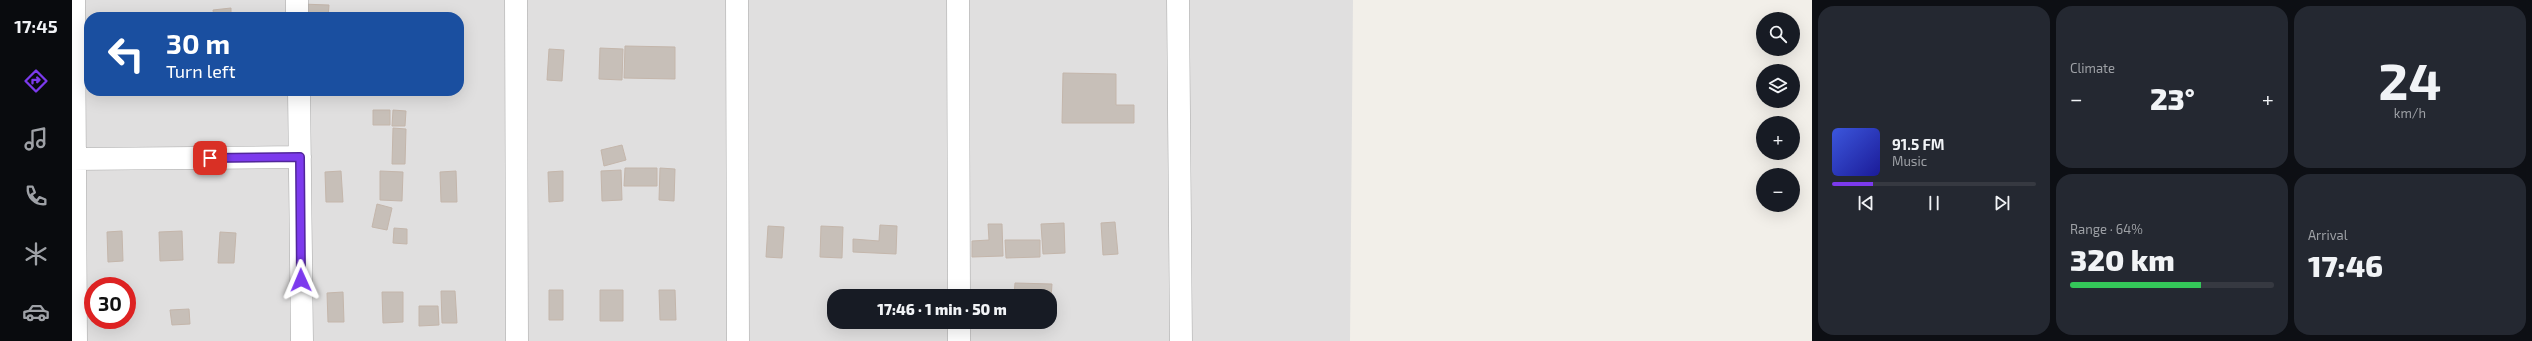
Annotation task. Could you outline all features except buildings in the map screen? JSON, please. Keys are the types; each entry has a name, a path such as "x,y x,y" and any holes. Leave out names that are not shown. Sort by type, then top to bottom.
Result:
{"street":[{"path":"74,0 76,341"},
{"path":"297,0 297,12"},
{"path":"516,0 517,341"},
{"path":"737,0 738,341"},
{"path":"958,0 959,289"},
{"path":"1178,0 1181,341"},
{"path":"299,96 302,341"},
{"path":"74,160 300,157"},
{"path":"959,329 959,341"}],"shaded area":[{"path":"72,0 1353,0 1350,341 72,341"}],"route":[{"path":"210,158 300,157 301,280"}]}
